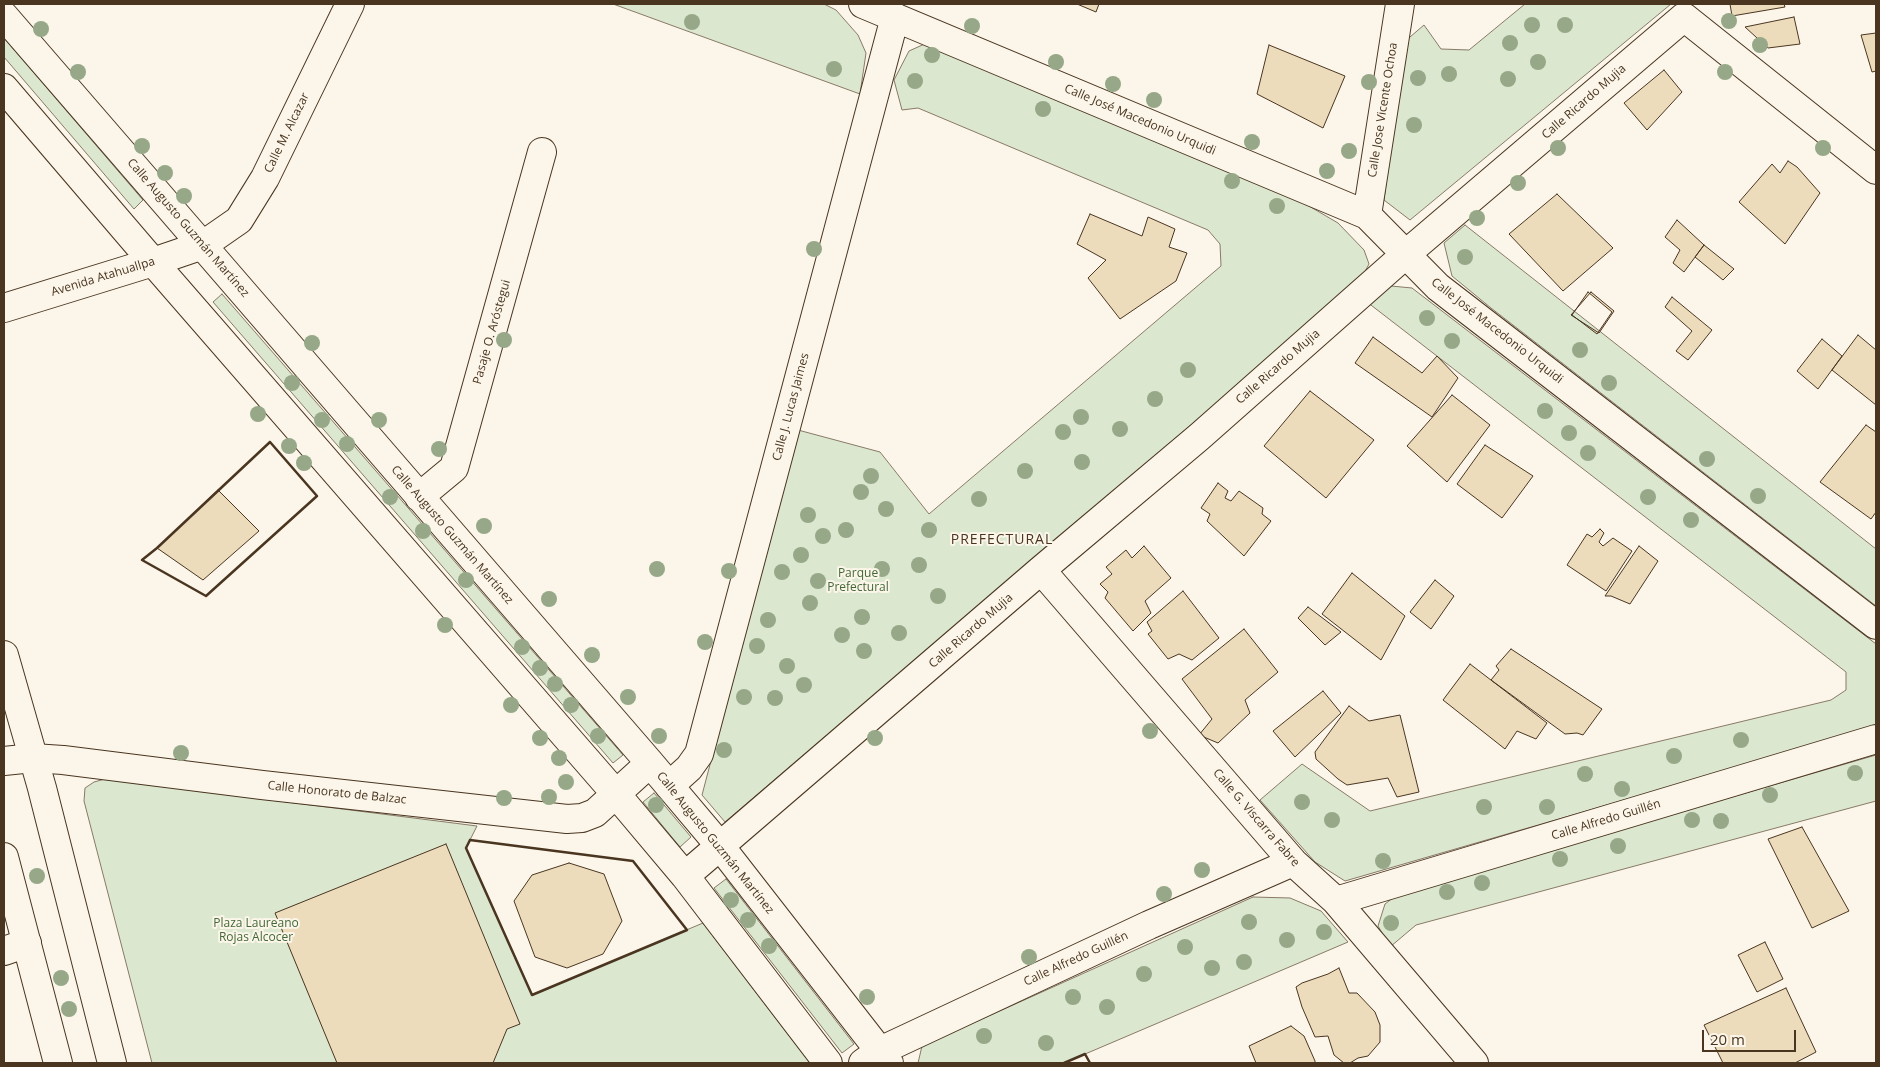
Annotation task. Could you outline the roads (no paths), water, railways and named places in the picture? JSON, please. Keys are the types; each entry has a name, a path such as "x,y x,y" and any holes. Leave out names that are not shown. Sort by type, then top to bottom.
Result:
{"street":[{"name":"Calle M. Alcazar","path":"202,244 239,220 244,212 264,178 350,4"},
{"name":"Calle José Macedonio Urquidi","path":"863,4 1367,215 1438,287 1876,625"},
{"name":"Calle Jose Vicente Ochoa","path":"1367,215 1400,4"},
{"name":"Calle Augusto Guzmán Martínez","path":"4,16 720,846 877,1059"},
{"name":"Calle Ricardo Mujia","path":"685,876 1041,570 1204,433 1406,254 1684,17 1876,170"},
{"name":"Calle J. Lucas Jaimes","path":"669,786 689,768 699,754 895,18"},
{"path":"4,88 152,262 616,794 685,876 828,1063"},
{"name":"Pasaje O. Aróstegui","path":"419,497 454,468 542,152"},
{"name":"Avenida Atahuallpa","path":"4,308 152,262 202,244"},
{"name":"Calle G. Viscarra Fabre","path":"1041,570 1293,862 1336,901 1474,1063"},
{"path":"4,655 34,758 112,1063"},
{"name":"Calle Alfredo Guillén","path":"1336,901 1876,739"},
{"name":"Calle Honorato de Balzac","path":"4,761 34,758 63,760 262,785 567,819 582,818 595,813 650,763"},
{"path":"4,857 15,947 58,1063"},
{"name":"Calle Alfredo Guillén","path":"877,1059 1149,925 1293,862"}],"district":[{"name":"PREFECTURAL","path":"1002,540"}],"park label":[{"name":"Parque Prefectural","path":"858,581"},
{"name":"Plaza Laureano Rojas Alcocer","path":"256,931"}]}
